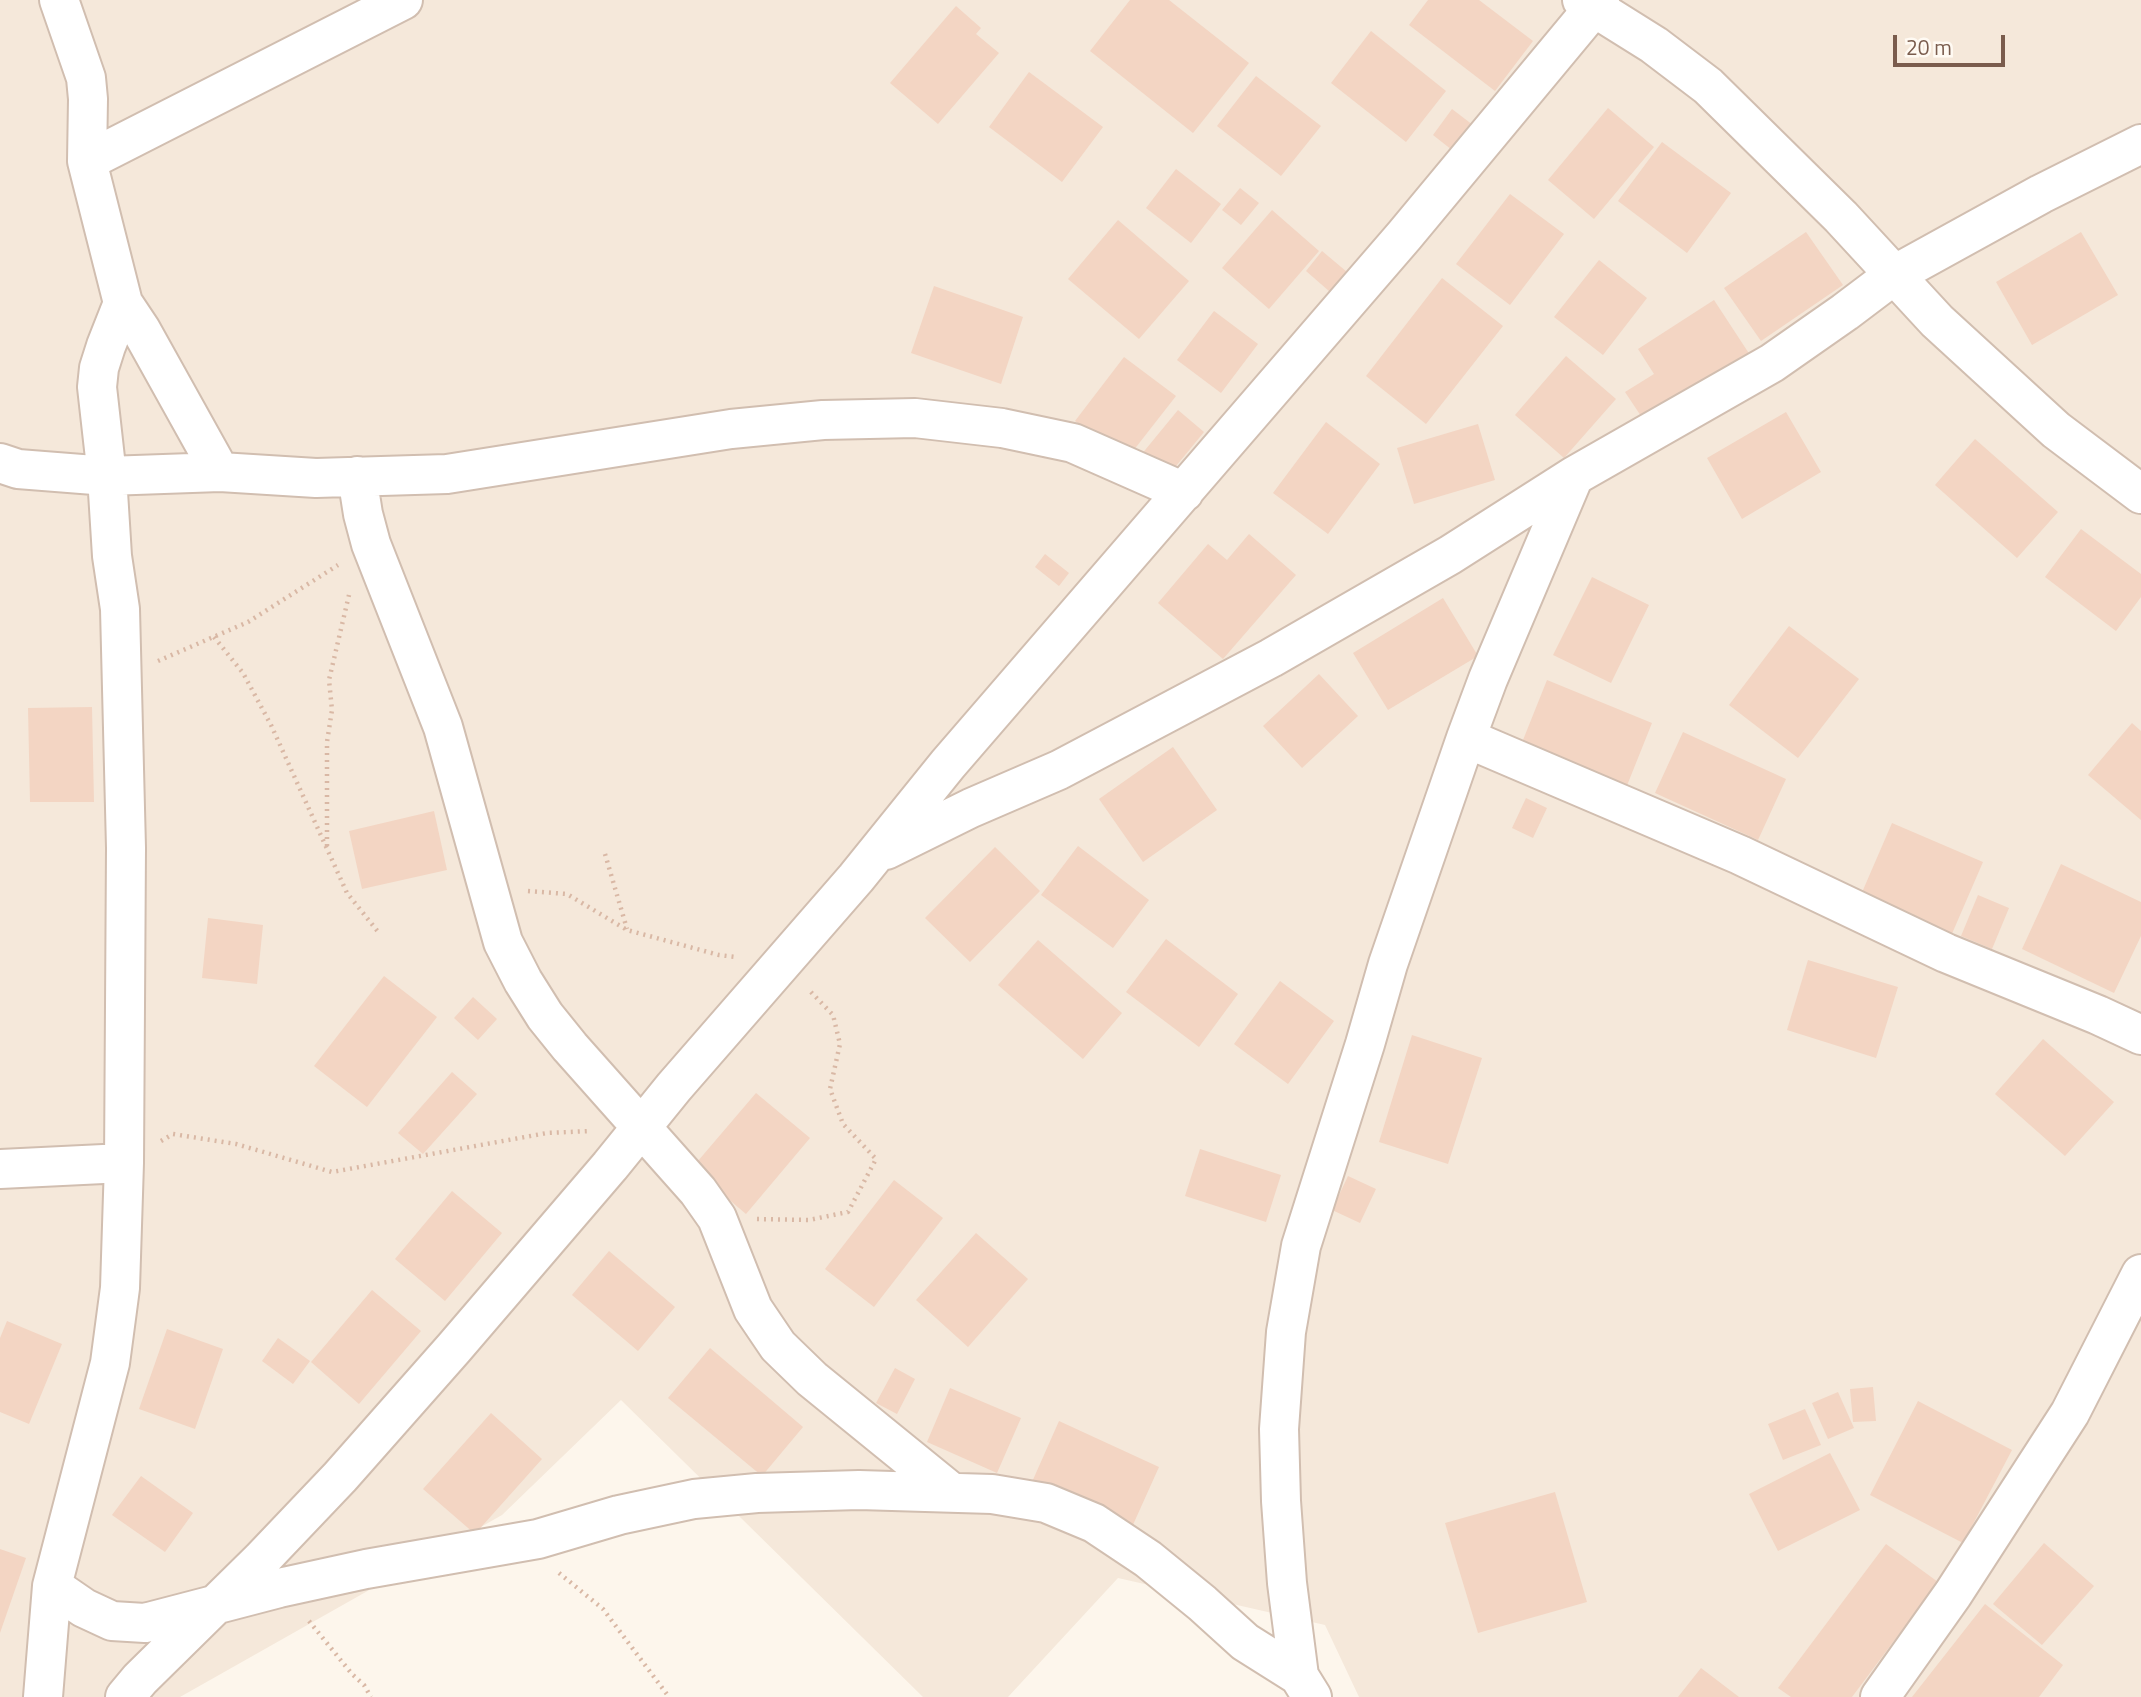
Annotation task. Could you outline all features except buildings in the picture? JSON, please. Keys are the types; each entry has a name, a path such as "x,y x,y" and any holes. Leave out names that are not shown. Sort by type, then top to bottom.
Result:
{"street":[{"path":"58,0 86,78 87,160 123,303 141,330 220,472"},
{"path":"87,160 403,0"},
{"path":"125,1697 140,1679 218,1605 340,1477 419,1388 874,855 948,764 1405,236 1592,2 1708,86 1841,217 1937,321 2056,430 2141,495"},
{"path":"874,855 971,808 1059,771 1248,671 1450,555 1574,476 1772,363 1894,275 2041,194 2141,144"},
{"path":"43,1697 52,1586 110,1363 120,1287 124,1163 126,848 120,609 112,556 97,387 99,368 123,303"},
{"path":"0,463 18,470 107,476 220,472 316,478 447,474 744,428 824,420 915,418 1002,428 1073,443 1184,492"},
{"path":"357,476 365,547 443,727 503,942 530,993 569,1047 698,1191 717,1218 753,1309 778,1346 812,1379 951,1492"},
{"path":"1306,1687 1283,1528 1279,1429 1286,1332 1299,1258 1388,964 1466,738 1574,476"},
{"path":"1466,738 1740,855 1946,953 2141,1035"},
{"path":"0,1169 124,1163"},
{"path":"1880,1697 1953,1594 2070,1413 2141,1274"},
{"path":"52,1586 84,1608 112,1621 145,1623 279,1588 366,1569 538,1539 619,1515 694,1499 757,1493 859,1490 992,1494 1046,1503 1094,1523 1148,1559 1245,1642 1306,1687"}],"path":[{"path":"121,675 248,622 365,547"},
{"path":"327,849 327,742 332,710 329,680 365,547"},
{"path":"215,637 243,673 271,725 347,893 379,933"},
{"path":"605,854 627,930"},
{"path":"487,888 567,894 627,930 719,955 783,962 833,1016 840,1044 830,1088 843,1124 876,1158 848,1212 809,1220 717,1218"},
{"path":"124,1163 173,1134 236,1144 332,1172 547,1133 641,1128"},
{"path":"538,1539 560,1574 603,1609 669,1697"},
{"path":"279,1588 300,1608 324,1643 364,1685 371,1697"}],"shaded area":[{"path":"0,0 2141,0 2141,1697 1359,1697 1325,1625 1118,1578 1008,1697 923,1697 621,1400 502,1515 180,1697 0,1697"}]}
